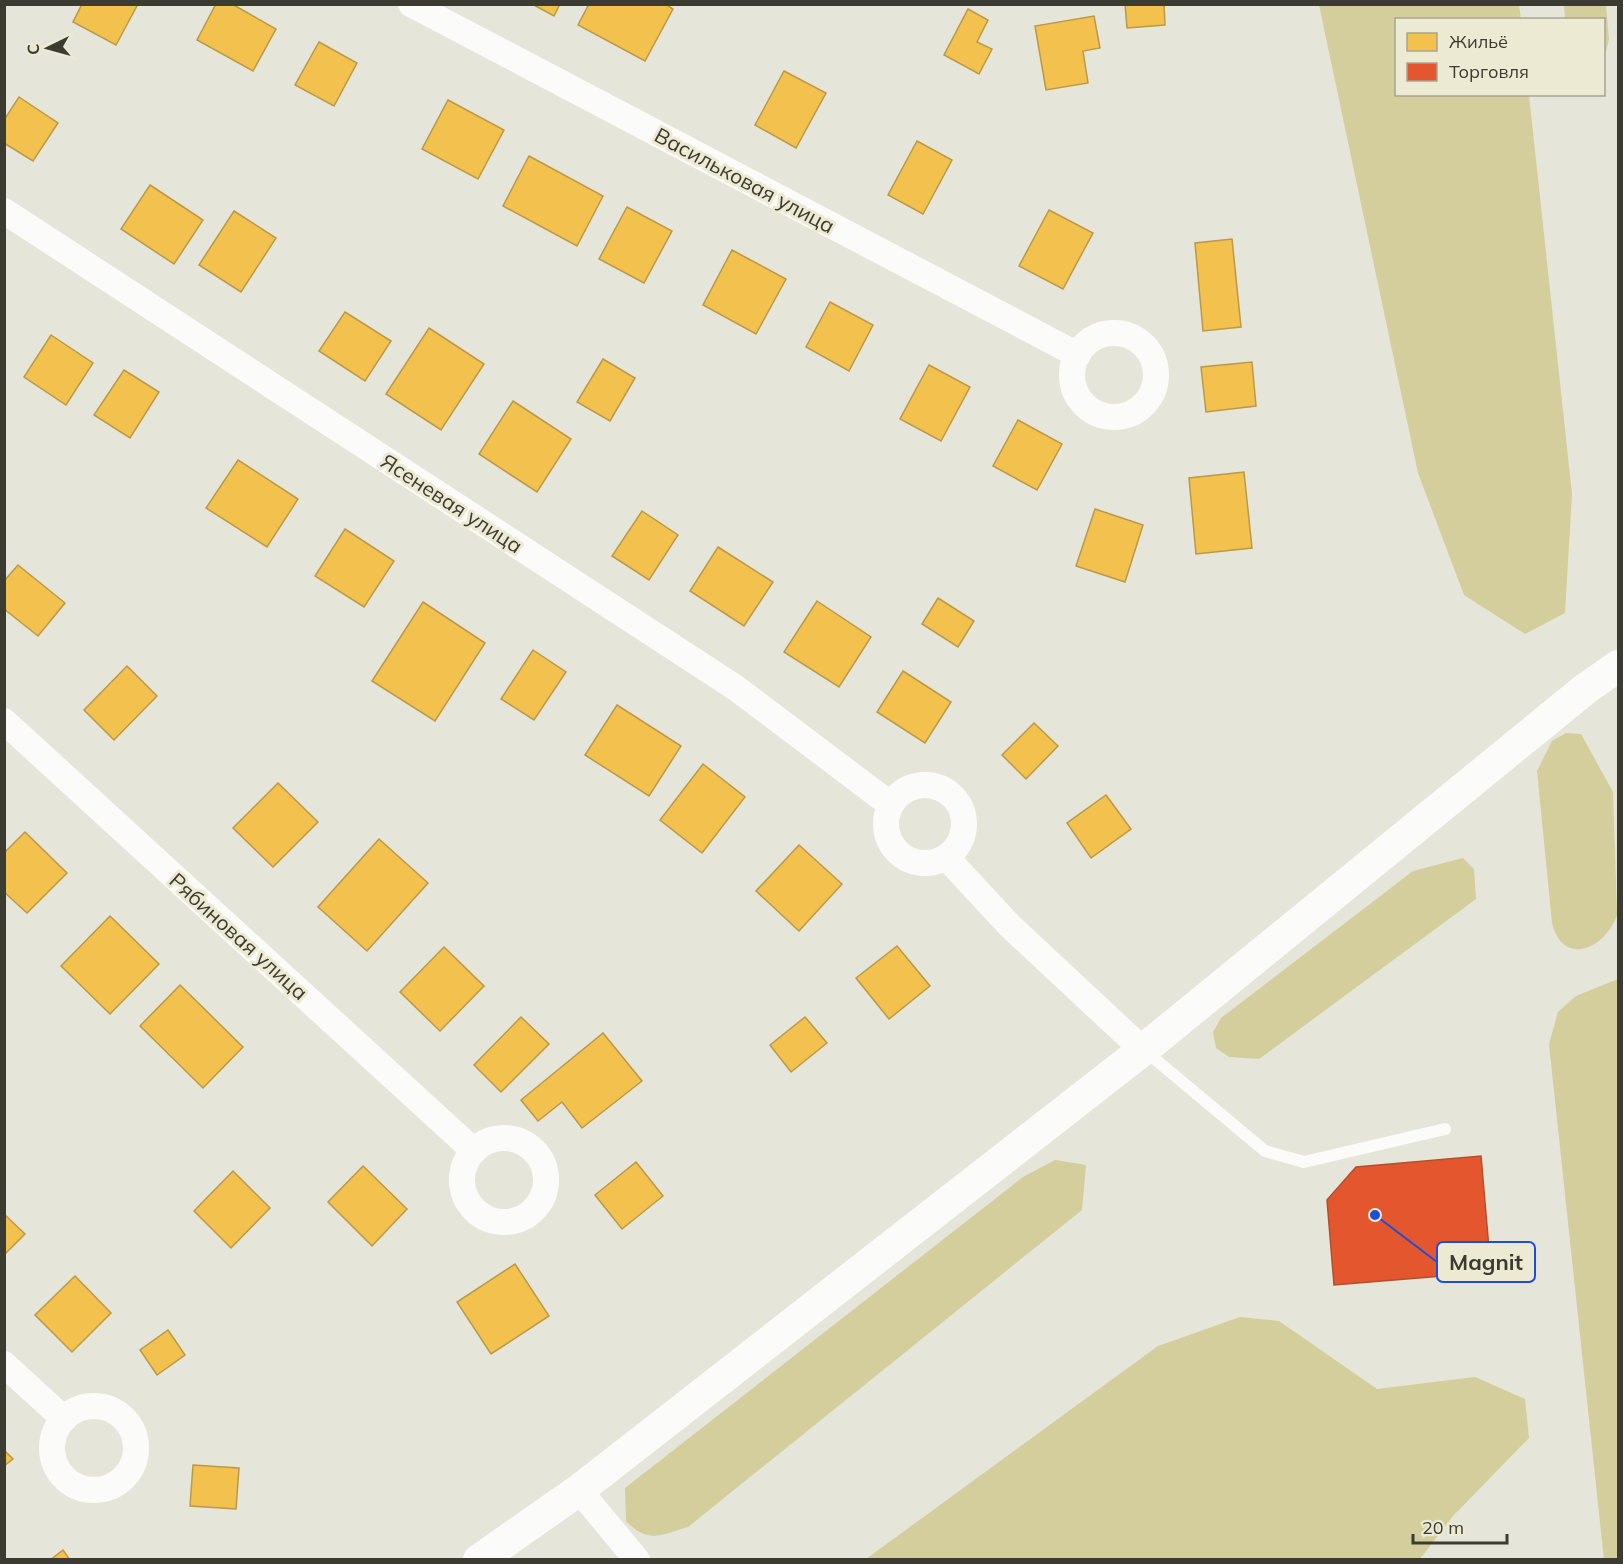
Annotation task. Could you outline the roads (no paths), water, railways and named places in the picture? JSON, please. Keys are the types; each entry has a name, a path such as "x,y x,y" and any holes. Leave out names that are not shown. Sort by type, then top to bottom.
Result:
{"street":[{"name":"Васильковая улица","path":"411,4 1078,355"},
{"name":"Ясеневая улица","path":"4,211 736,688 891,805"},
{"path":"479,1560 579,1490 1143,1050 1584,690 1618,666"},
{"name":"Рябиновая улица","path":"4,721 474,1150"},
{"path":"922,785 935,787 952,796 962,812 964,825 962,838 956,849 946,857 934,862 921,863 898,853 886,830 891,805 910,788 922,785"},
{"path":"946,857 1009,925 1143,1050"},
{"path":"4,1364 64,1419"},
{"path":"579,1490 637,1560"}],"lane":[{"path":"1143,1050 1265,1151 1304,1162 1445,1129"}],"place":[{"name":"Magnit","path":"1375,1215"}]}
